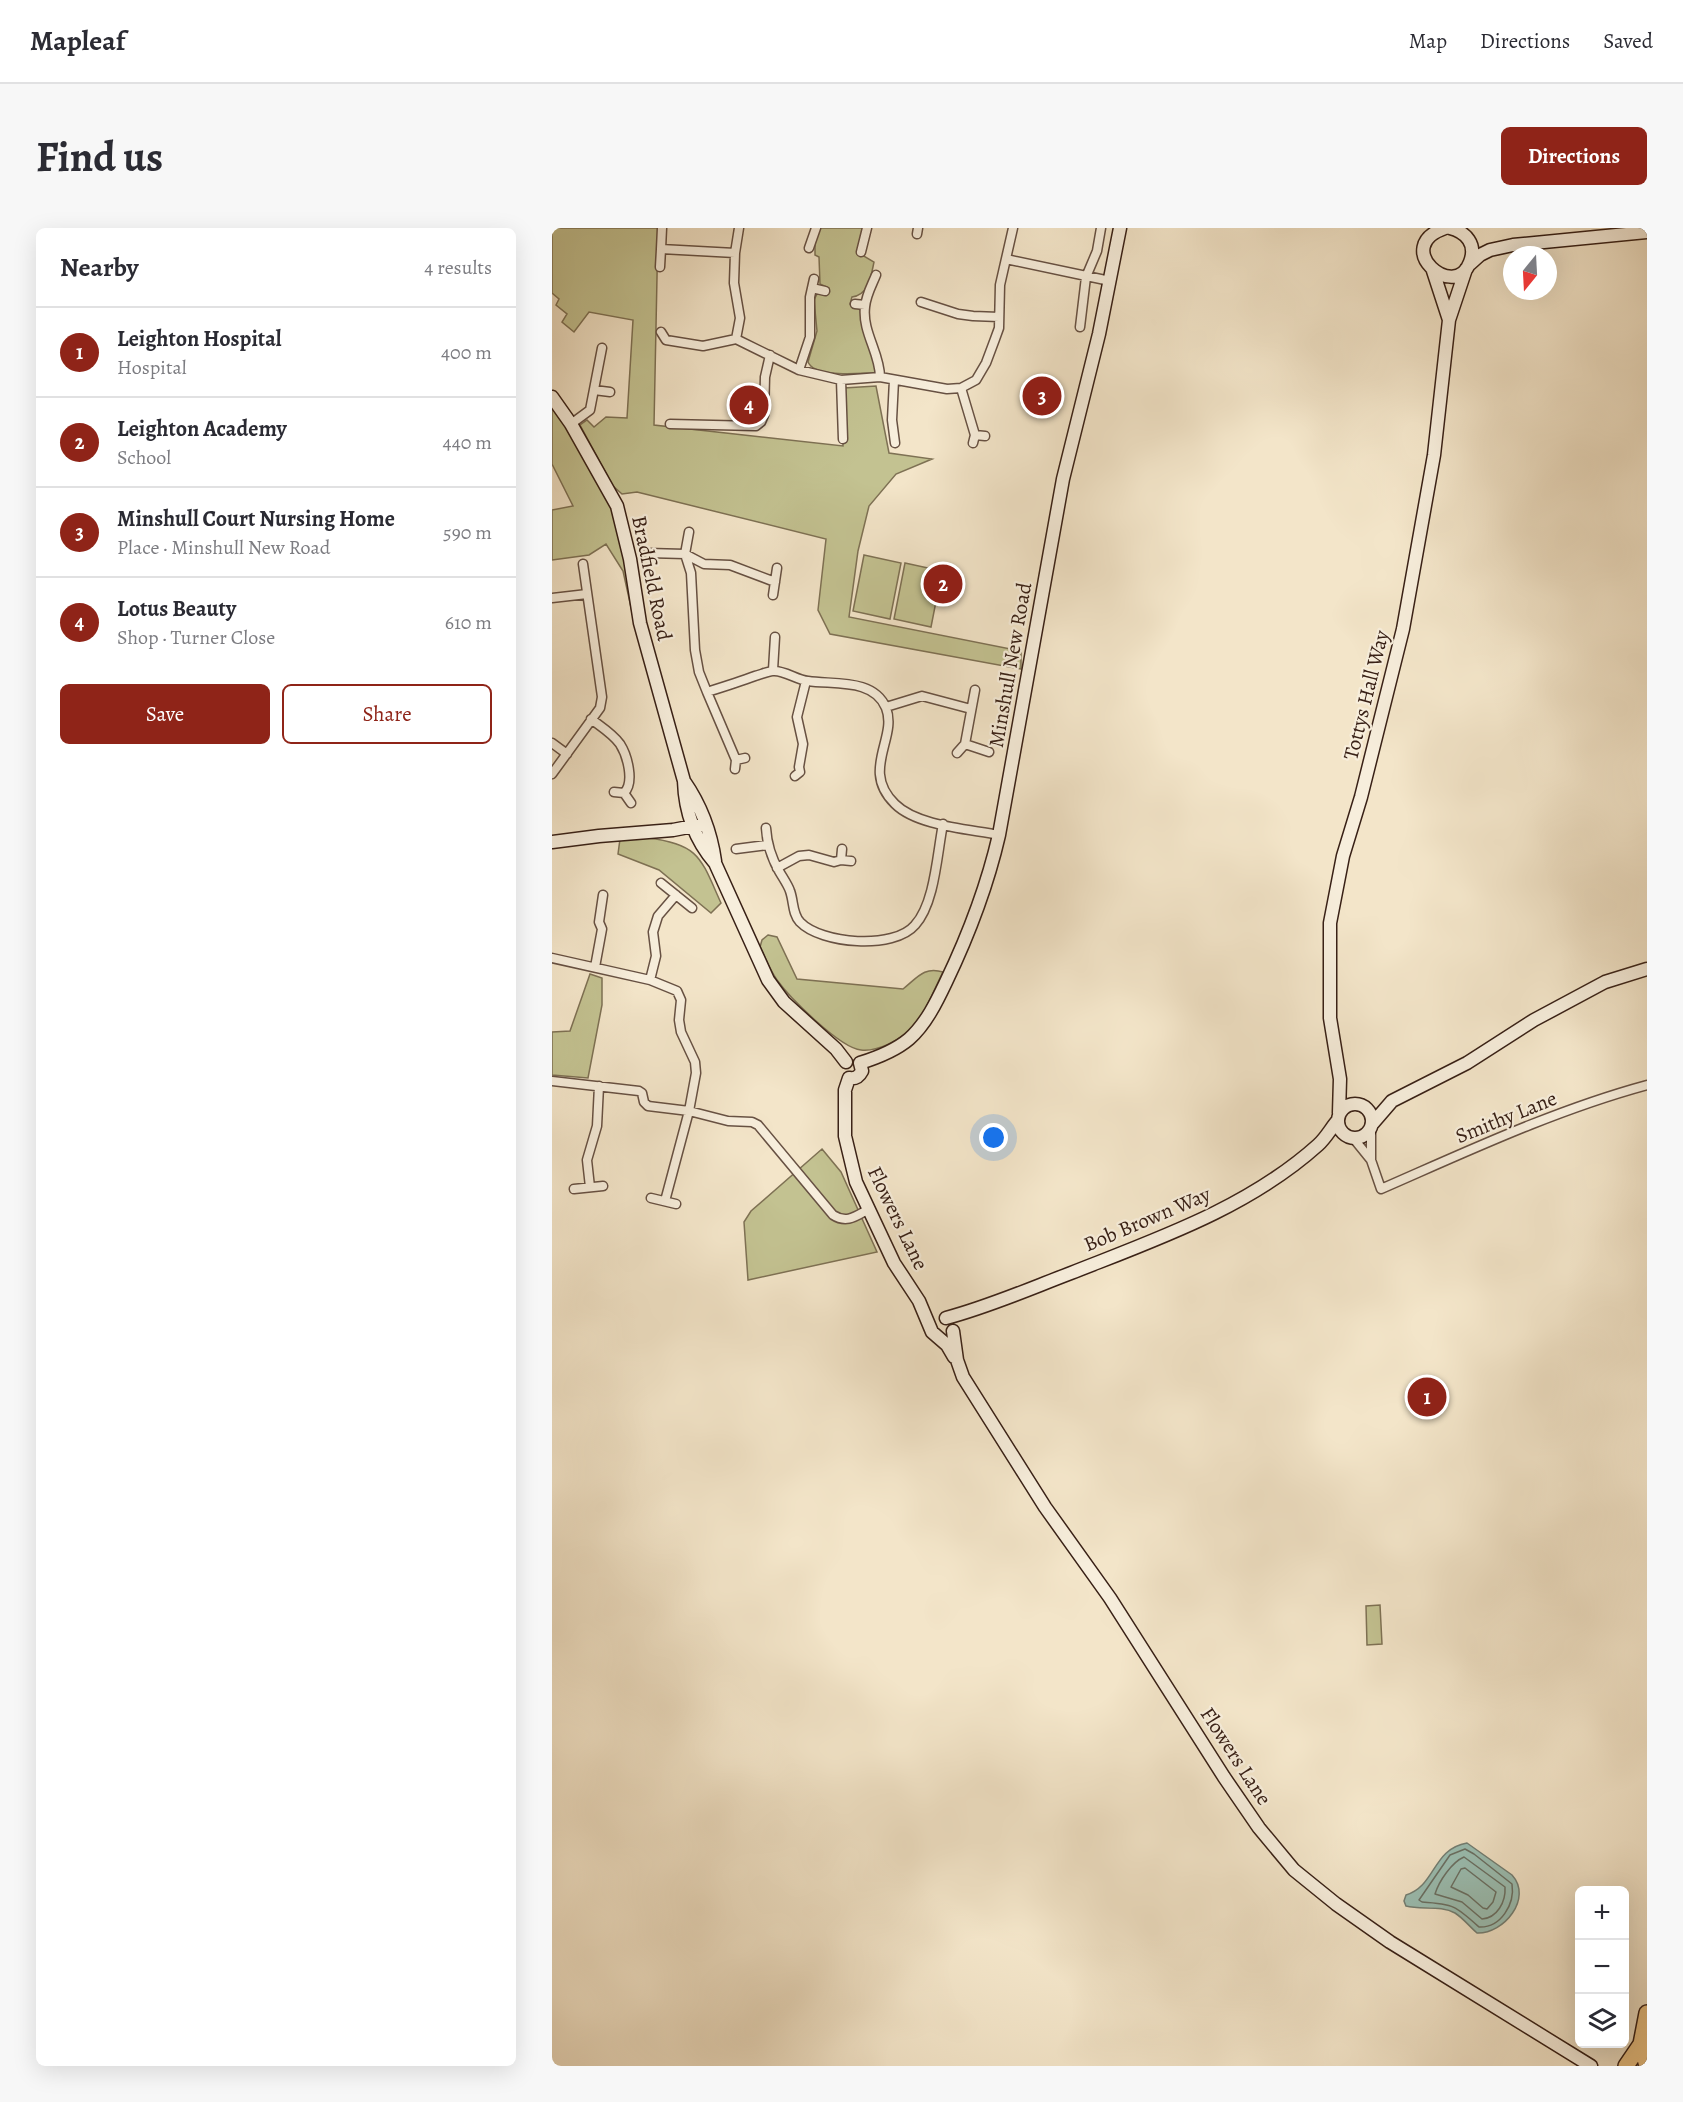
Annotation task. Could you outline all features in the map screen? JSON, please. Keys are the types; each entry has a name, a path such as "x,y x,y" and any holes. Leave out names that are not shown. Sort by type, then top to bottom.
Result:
{"highway":[{"path":"1626,2066 1641,2044 1647,2013"},
{"path":"1641,2044 1647,2066"},
{"path":"1632,2066 1639,2066"}],"street":[{"path":"660,267 662,228"},
{"path":"736,339 740,318 734,283 735,253 740,228"},
{"path":"809,248 816,228"},
{"path":"861,252 867,228"},
{"path":"661,332 666,340 703,346 736,339 799,370 841,380 880,377 947,389 961,388 976,380 996,339 999,294 1013,228"},
{"path":"1080,327 1078,309 1086,277 1097,251 1101,228"},
{"name":"Minshull New Road","path":"860,1063 899,1047 918,1030 936,1003 974,922 986,888 999,835 1062,479 1110,281 1119,228"},
{"path":"1426,242 1431,228"},
{"path":"1426,242 1436,231 1444,228"},
{"path":"1458,230 1485,243 1513,245"},
{"path":"1458,230 1473,249 1468,266"},
{"path":"1433,271 1443,276 1454,276 1490,249 1647,232"},
{"name":"Tottys Hall Way","path":"1426,242 1425,258 1433,271 1449,320"},
{"path":"661,249 735,253"},
{"path":"1006,259 1110,281"},
{"name":"Tottys Hall Way","path":"1338,1117 1340,1079 1330,1018 1330,922 1343,856 1364,787 1403,629 1434,455 1449,320 1468,266"},
{"path":"876,275 865,305 866,325 877,355 880,377"},
{"path":"799,370 810,337 810,297 813,283 825,291"},
{"path":"921,302 973,316 999,317"},
{"path":"855,304 865,305"},
{"path":"571,424 590,410 602,348"},
{"path":"670,424 756,426 764,415 765,377 770,355"},
{"path":"841,380 843,440"},
{"path":"894,380 892,420 895,443"},
{"path":"961,388 978,438"},
{"path":"594,390 610,392"},
{"name":"Bradfield Road","path":"552,397 571,424 613,498 623,524 640,623 684,781 694,796 699,825 713,846 715,863 768,981 784,1002 836,1049 846,1062"},
{"path":"689,532 685,554 691,573 695,650 699,672 741,759 735,769"},
{"path":"648,553 685,554 704,564 730,565 775,582"},
{"path":"552,774 600,708 602,697 583,564"},
{"path":"773,595 777,568"},
{"path":"552,598 587,594"},
{"path":"773,670 775,637"},
{"path":"708,692 773,670 806,681 848,683 863,688 877,697 886,707 888,724 879,770 890,798 905,812 918,818 999,835"},
{"path":"800,774 803,744 798,717 806,681"},
{"path":"957,753 965,744 975,690"},
{"path":"886,707 922,696 971,709"},
{"path":"591,718 621,745 631,778 628,789 624,793"},
{"path":"552,743 567,754"},
{"path":"965,744 989,752"},
{"path":"614,792 624,793 631,803"},
{"path":"766,828 767,845 790,891 795,916 807,927 845,940 893,939 908,932 917,924 927,904 943,824"},
{"path":"552,842 699,825"},
{"path":"736,849 767,845"},
{"path":"841,860 843,849"},
{"path":"777,868 799,856 809,855 834,862 851,861"},
{"path":"661,883 692,908"},
{"path":"595,967 602,929 599,922 603,895"},
{"path":"650,980 656,956 653,932 658,916 676,895"},
{"path":"552,958 650,980 677,991 681,1000 679,1020 681,1032 695,1062 696,1073 689,1111 665,1201"},
{"path":"1371,1160 1339,1128 1338,1117 1344,1107 1350,1104 1392,1101 1467,1063 1534,1020 1605,982 1647,969"},
{"path":"853,1059 860,1063 862,1067 860,1075 849,1078 843,1070 846,1062 853,1059"},
{"name":"Flowers Lane","path":"849,1078 844,1090 845,1136 856,1182 894,1263 919,1301 931,1326"},
{"name":"Tottys Hall Way","path":"1340,1079 1360,1104"},
{"path":"552,1081 639,1091 648,1106 689,1111 728,1121 752,1122 758,1125 833,1215 839,1219 848,1220 869,1209"},
{"name":"Smithy Lane","path":"1371,1160 1381,1189 1490,1141 1601,1098 1647,1085"},
{"path":"590,1187 587,1160 597,1126 599,1086"},
{"path":"1351,1138 1366,1135 1392,1101"},
{"path":"1360,1104 1368,1109 1372,1126 1371,1160"},
{"name":"Bob Brown Way","path":"944,1317 978,1308 1207,1217 1275,1178 1320,1144 1338,1117"},
{"name":"Bob Brown Way","path":"1320,1144 1351,1138"},
{"path":"574,1189 603,1186"},
{"path":"651,1198 676,1204"},
{"name":"Flowers Lane","path":"919,1301 944,1317"},
{"name":"Bob Brown Way","path":"953,1330 978,1308"},
{"path":"944,1317 951,1321 953,1330 948,1337 940,1339 933,1334 931,1326 936,1319 944,1317"},
{"name":"Flowers Lane","path":"953,1330 957,1360"},
{"name":"Flowers Lane","path":"940,1339 957,1360 972,1393 1045,1508 1110,1598 1224,1777 1259,1828 1294,1870 1336,1904 1390,1942 1591,2066"}],"shaded area":[{"path":"552,228 658,228 654,425 843,446 844,388 876,386 889,453 932,459 896,474 869,506 858,551 849,617 1021,651 1021,669 830,634 818,610 826,539 637,492 622,494 613,486 580,425 587,420 594,427 606,417 627,418 633,320 589,312 574,332 562,322 567,314 556,305 559,299 552,293"},
{"path":"820,228 864,228 857,252 874,262 866,289 852,297 850,304 859,308 861,312 876,370 874,373 828,373 812,367 808,362 817,331 814,300 817,294 826,294 829,288 820,284 819,257 815,255 815,239"},
{"path":"552,405 590,466 613,513 624,552 634,621 623,571 606,544 589,555 552,560 552,510 573,506 552,464"},
{"path":"864,555 901,563 890,619 853,611"},
{"path":"905,563 942,571 931,627 894,619"},
{"path":"648,838 679,844 696,856 703,865 721,903 711,913 659,870 618,854 620,839"},
{"path":"768,935 777,937 797,979 903,989 926,972 943,972 925,1009 911,1029 888,1044 874,1049 861,1050 841,1041 829,1032 783,988 760,947 762,940"},
{"path":"590,974 602,978 602,1005 588,1078 552,1075 552,1032 570,1031"},
{"path":"822,1149 841,1172 877,1252 748,1280 744,1222 751,1211"},
{"path":"1380,1605 1382,1644 1367,1645 1366,1606"}],"water":[{"path":"1467,1843 1512,1875 1518,1884 1517,1904 1512,1913 1497,1928 1487,1932 1477,1933 1455,1913 1437,1908 1406,1906 1404,1901 1406,1895 1423,1884 1447,1852"}],"place":[{"name":"Minshull Court Nursing Home","path":"1042,396"},
{"name":"Lotus Beauty","path":"749,405"},
{"name":"Leighton Academy","path":"943,584"},
{"name":"Leighton Hospital","path":"1427,1397"}]}
